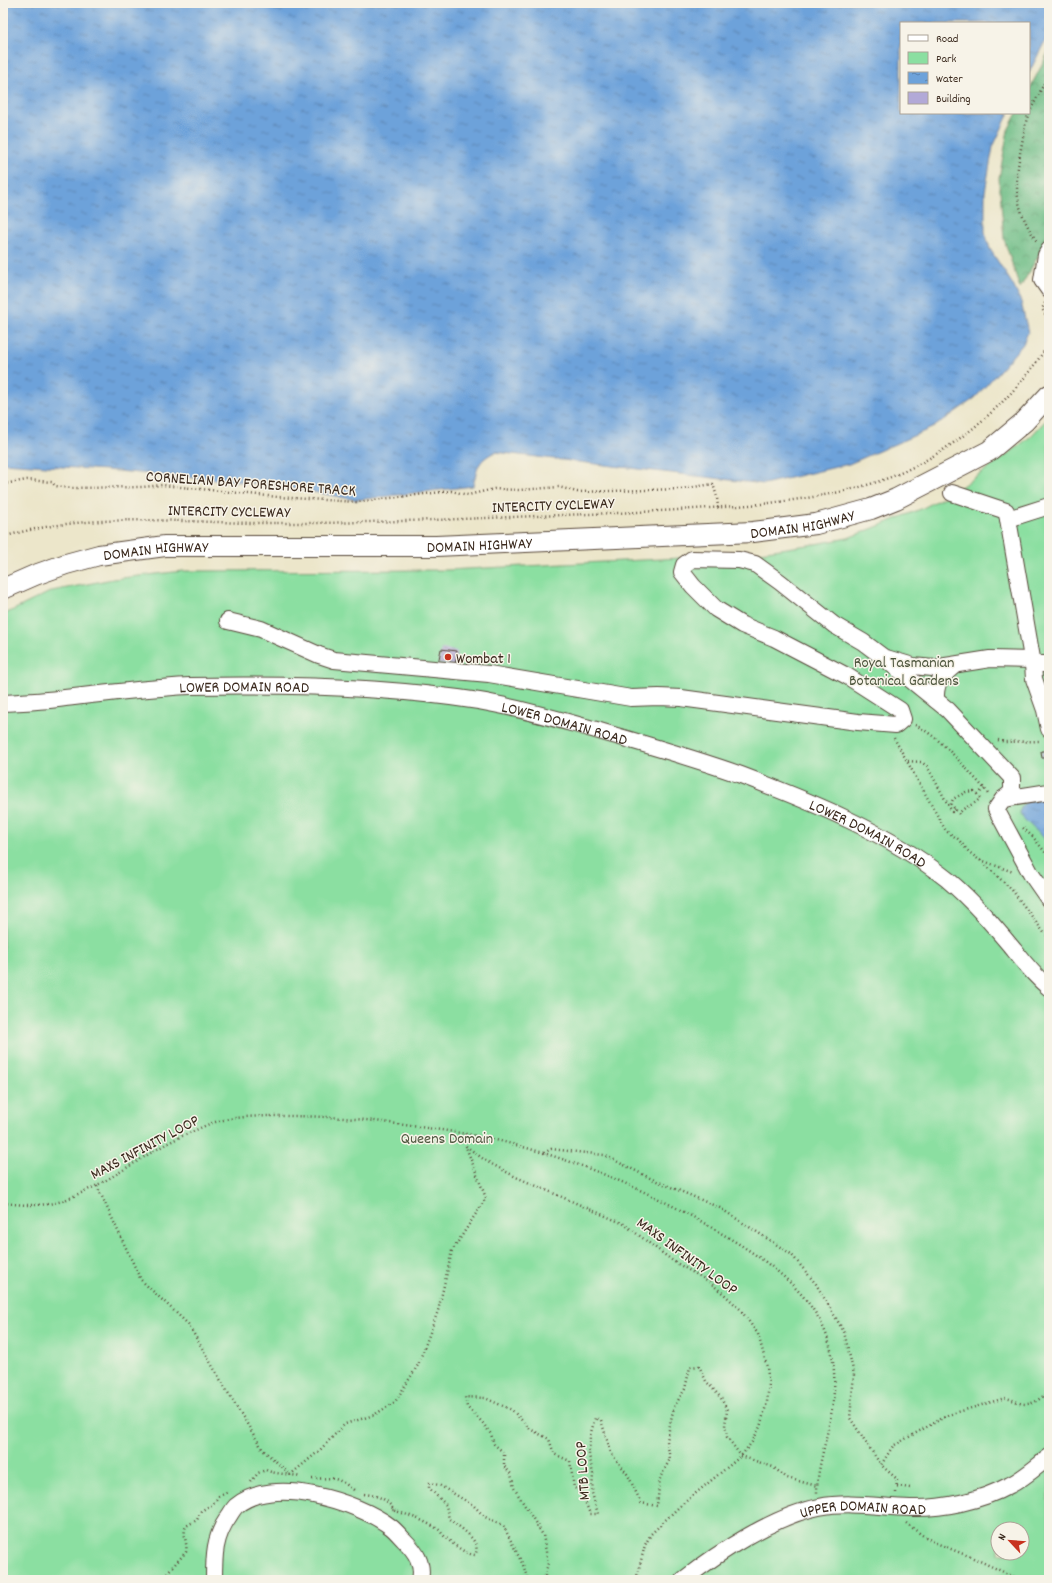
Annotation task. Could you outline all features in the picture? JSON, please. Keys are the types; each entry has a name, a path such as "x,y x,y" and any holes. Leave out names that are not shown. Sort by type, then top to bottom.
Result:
{"main road":[{"name":"DOMAIN HIGHWAY","path":"952,470 1019,414 1049,381"},
{"name":"DOMAIN HIGHWAY","path":"3,589 35,575 66,564 99,556 165,546 436,546 753,532 816,524 871,509 896,499 989,451 1025,421 1049,395"}],"street":[{"path":"1047,253 1042,280 1048,295"},
{"path":"952,493 1006,511 1033,662 1034,679 1045,710 1045,735"},
{"path":"1008,519 1049,506"},
{"path":"228,621 261,629 319,655 334,660 464,673 489,674 631,698 681,698 858,722 896,725 903,719 900,710 847,676 774,638 742,625 716,609 693,586 682,572 684,564 692,559 702,558 739,560 754,564 780,582 834,625 864,642 948,710 1012,778 1012,792 999,804"},
{"path":"883,657 913,666 933,668 990,659 1049,664"},
{"path":"936,700 935,688 942,677 955,665"},
{"name":"LOWER DOMAIN ROAD","path":"3,703 63,699 127,690 190,686 282,686 360,688 412,692 481,701 533,712 666,750 719,767 778,789 854,822 901,848 947,880 978,908 1034,974 1049,988"},
{"path":"999,804 1049,792"},
{"path":"999,804 1032,874 1049,900"},
{"name":"UPPER DOMAIN ROAD","path":"683,1580 699,1567 746,1537 785,1519 818,1507 856,1504 918,1508 970,1500 1009,1485 1032,1471 1049,1457"},
{"path":"214,1580 216,1541 236,1506 253,1497 276,1493 303,1493 326,1497 367,1513 391,1527 408,1544 419,1559 422,1574 420,1580"}],"path":[{"path":"1030,111 1049,74"},
{"path":"1029,114 1021,150 1016,188 1020,212 1030,231 1047,253"},
{"path":"1048,295 1042,309 1049,320"},
{"name":"INTERCITY CYCLEWAY","path":"3,537 52,526 101,521 321,524 460,520 718,508 806,499 868,485 892,476 916,465 959,438 996,408 1027,376 1049,343"},
{"name":"CORNELIAN BAY FORESHORE TRACK","path":"3,484 27,480 52,482 55,486 71,488 143,487 162,485 278,497 356,502 451,491 468,495 494,489 520,490 559,487 577,492 674,490 713,484 717,497 718,508"},
{"path":"903,719 922,728 944,747 999,804"},
{"path":"884,723 946,831 958,839 969,852 1012,890 1045,934 1049,936"},
{"path":"976,740 987,738 1005,742 1045,735"},
{"path":"907,761 922,762 927,766 952,812 955,809"},
{"path":"977,794 985,789"},
{"path":"974,790 977,794 980,798 976,804 964,807 958,814 951,804 953,799 966,792 974,790"},
{"path":"1018,826 1025,828 1049,857"},
{"path":"978,859 1020,875 1032,874"},
{"name":"MAXS INFINITY LOOP","path":"3,1203 31,1206 62,1201 97,1186 174,1140 216,1121 251,1116 317,1116 367,1120 465,1134 496,1140 544,1153 578,1165 636,1188 708,1224 770,1265 790,1283 809,1305 824,1328 832,1352 834,1375 833,1399 829,1426 817,1486 818,1507"},
{"path":"276,1493 290,1474 319,1451 345,1424 374,1415 395,1402 418,1365 438,1311 452,1251 486,1198 466,1146 465,1134"},
{"name":"MAXS INFINITY LOOP","path":"466,1146 486,1161 516,1177 624,1224 673,1261 708,1281 740,1309 758,1334 768,1368 769,1384 767,1402 760,1427 752,1442 741,1456 679,1507 651,1534 645,1545 636,1580"},
{"path":"544,1153 551,1149 604,1155 652,1179 720,1208 791,1254 816,1284 844,1332 854,1374 850,1418 880,1465 897,1479 895,1507 897,1516 922,1535 936,1543 971,1556 1021,1580"},
{"path":"97,1186 141,1280 188,1324 226,1391 264,1450 290,1474"},
{"name":"MTB LOOP","path":"544,1580 548,1563 543,1535 514,1488 511,1474 504,1466 504,1453 494,1444 491,1434 482,1422 467,1407 465,1397 485,1398 512,1410 530,1429 549,1440 554,1454 570,1462 574,1488 581,1491 590,1514 598,1514 592,1493 594,1474 589,1455 590,1436 595,1418 601,1420 611,1453 628,1475 641,1503 657,1506 660,1478 670,1459 667,1441 674,1406 685,1389 690,1367 699,1366 706,1381 721,1398 727,1410 725,1426 727,1437 741,1456"},
{"path":"880,1465 893,1446 948,1415 1005,1398 1024,1404 1029,1404 1038,1400 1049,1391"},
{"path":"741,1456 773,1466 787,1478 817,1486"},
{"path":"392,1510 407,1514 439,1530 445,1537 469,1554 475,1554 476,1548 472,1537 449,1519 446,1505 429,1488 429,1483 440,1485 473,1505 486,1517 503,1524 523,1565 528,1580"},
{"path":"897,1486 910,1488"}],"green space":[{"path":"1049,51 1049,241 1044,246 1020,288 1004,239 999,178 1008,130 1016,114 1030,114 1030,88"},
{"name":"Queens Domain","path":"1049,417 1049,1580 3,1580 3,615 52,591 113,579 183,571 447,570 739,555 815,544 848,538 921,509 952,493 1007,455 1031,436"}],"water":[{"path":"3,3 1049,3 1049,33 1030,71 1030,22 900,22 900,114 1009,114 993,147 985,192 985,232 990,249 1013,285 1021,302 1028,332 1023,344 975,398 934,427 849,464 764,484 495,452 485,458 479,465 473,486 356,500 275,485 106,470 3,463"},
{"path":"1049,798 1049,846 1043,837 1020,814 1021,808 1025,802"}],"building":[{"name":"Wombat 1","path":"441,649 457,651 455,666 438,664"},
{"path":"1041,751 1049,751 1049,758 1042,758"}],"place":[{"name":"Wombat 1","path":"448,657"}],"park label":[{"name":"Royal Tasmanian Botanical Gardens","path":"904,670"}]}
